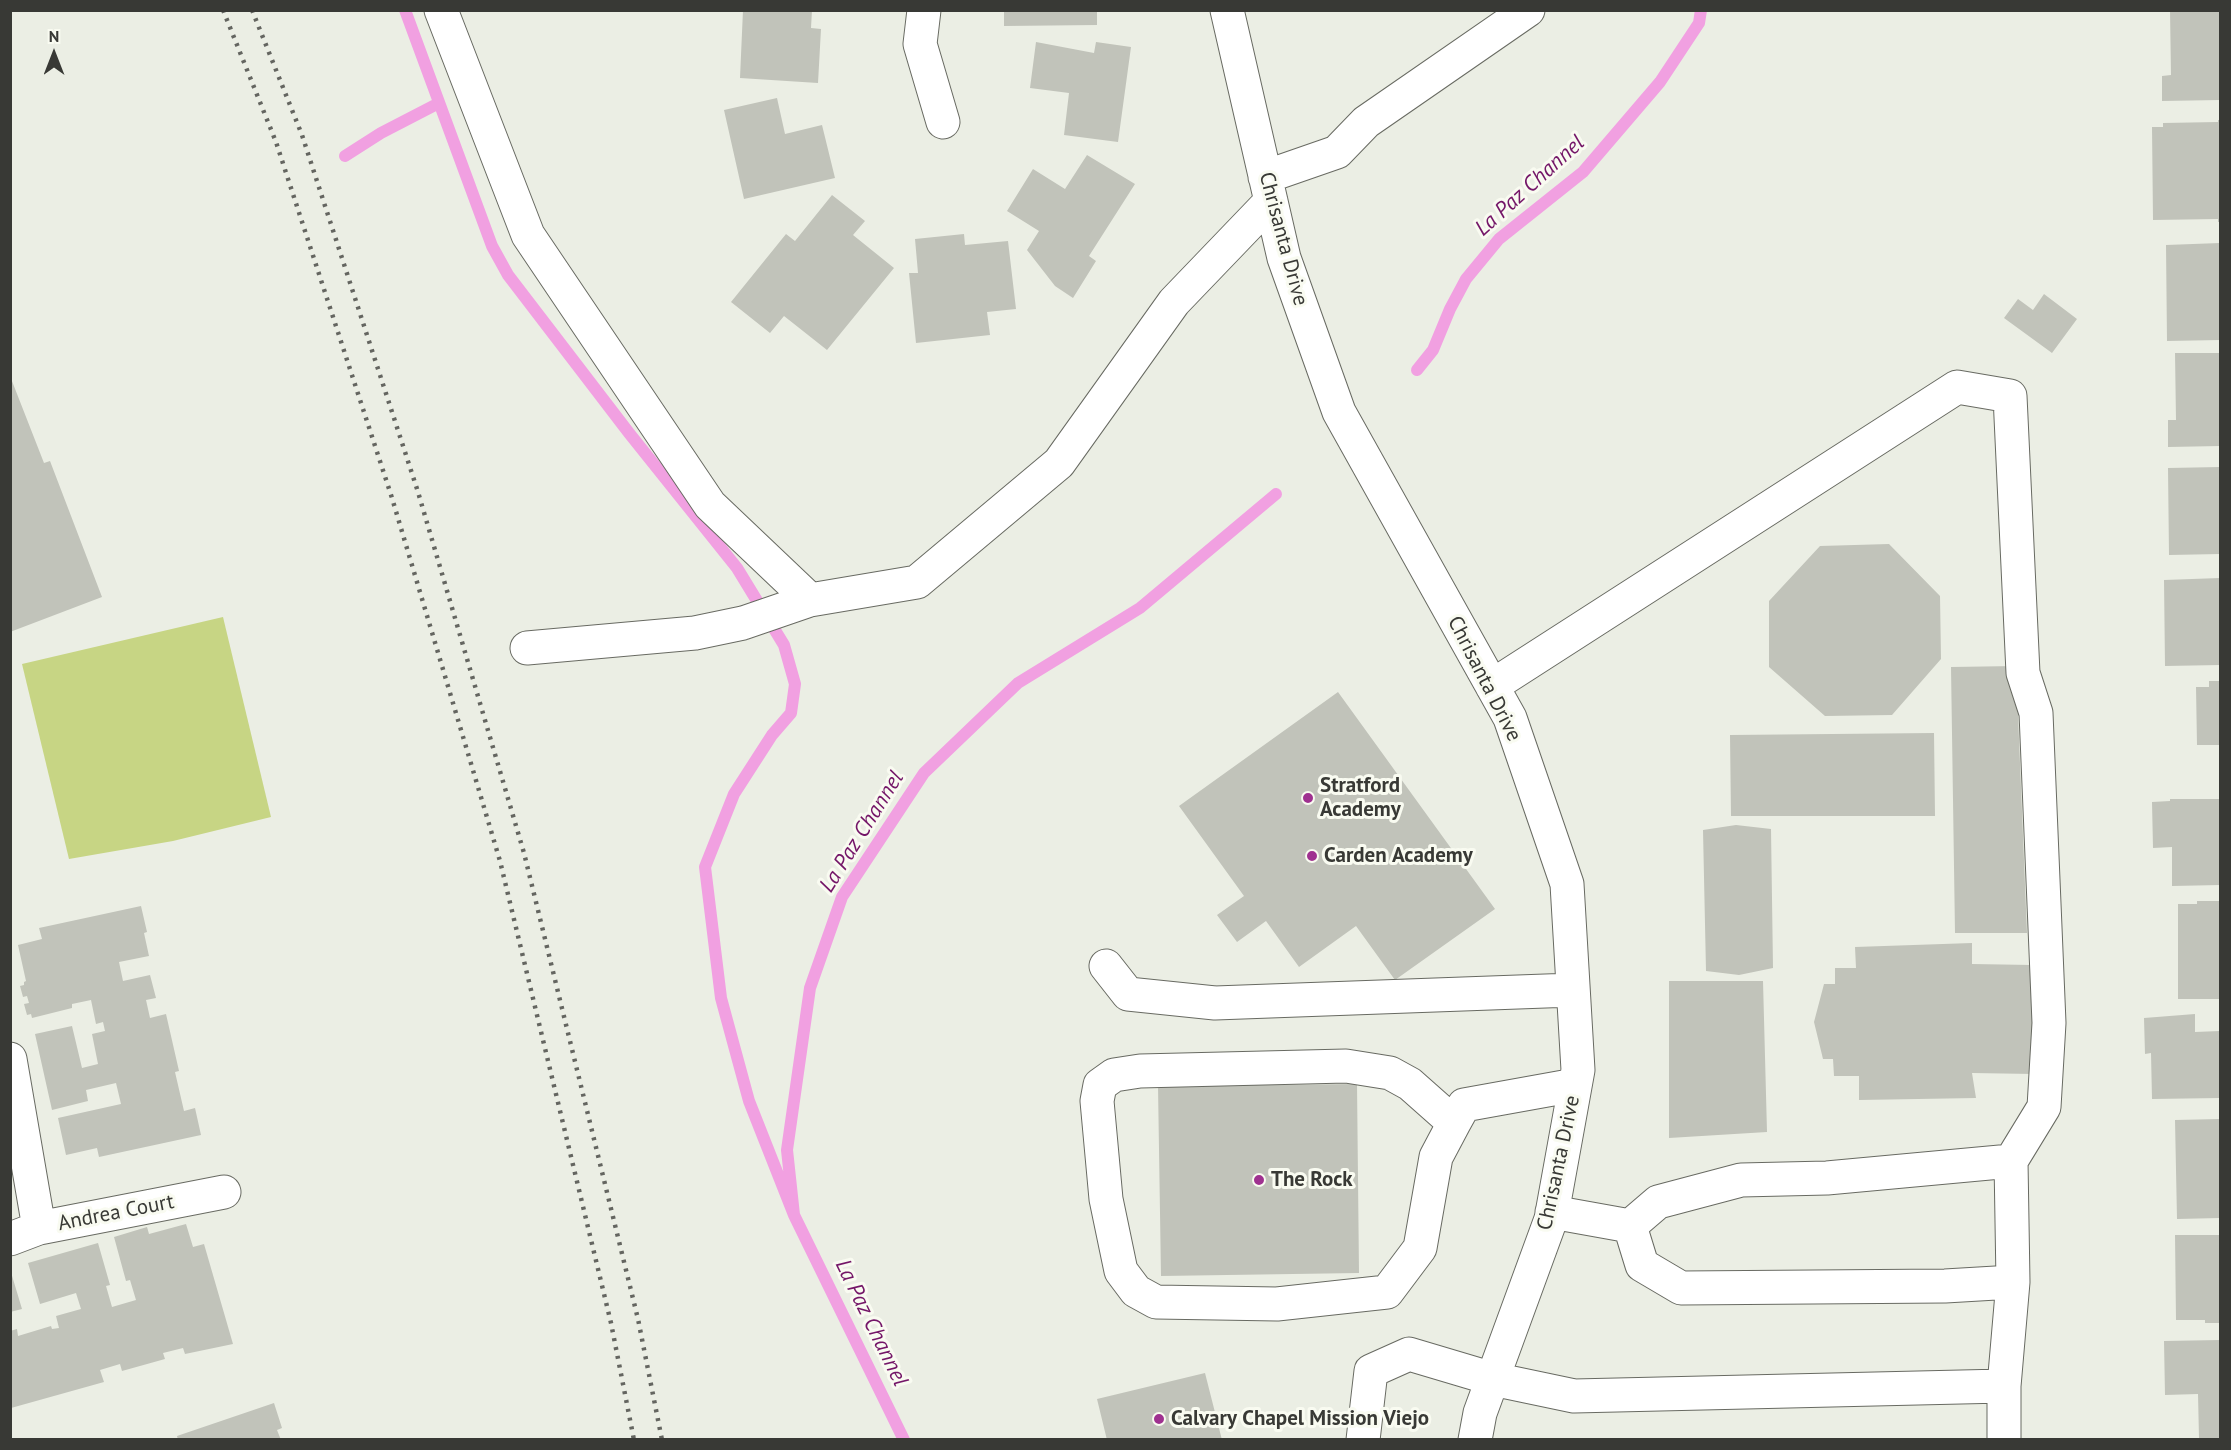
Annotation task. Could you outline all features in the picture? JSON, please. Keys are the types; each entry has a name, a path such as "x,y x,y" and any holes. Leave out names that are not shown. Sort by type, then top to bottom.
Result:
{"street":[{"path":"441,10 528,235 710,506 798,605"},
{"path":"924,10 920,44 943,122"},
{"name":"Chrisanta Drive","path":"1227,10 1284,258 1338,412 1510,718 1567,884 1578,1070 1552,1212 1480,1413 1475,1440"},
{"path":"527,648 695,633 743,623 798,605 917,582 1059,463 1174,302 1268,189 1337,152 1366,122 1528,10"},
{"path":"1492,686 1957,387 2010,396 2023,673 2036,713 2049,1023 2044,1107 2011,1161 2013,1282 2004,1386 2004,1440"},
{"path":"1106,966 1128,994 1215,1003 1573,990"},
{"path":"10,1059 25,1233"},
{"path":"1454,1123 1410,1084 1390,1073 1346,1066 1140,1071 1114,1075 1100,1085 1097,1101 1106,1199 1121,1271 1136,1291 1156,1302 1277,1304 1387,1292 1420,1248 1436,1157 1464,1105 1575,1085"},
{"path":"1630,1226 1658,1202 1741,1180 1827,1178 2011,1161"},
{"name":"Andrea Court","path":"25,1233 224,1192"},
{"path":"1552,1212 1630,1226"},
{"path":"1630,1226 1642,1265 1681,1288 1945,1286 2013,1282"},
{"path":"1363,1440 1371,1371 1409,1354 1493,1379 1574,1396 2004,1386"}],"green space":[{"path":"223,617 271,817 173,841 69,859 22,664"}],"building":[{"path":"743,10 812,10 811,28 821,29 818,83 740,78"},
{"path":"1004,10 1097,10 1097,25 1004,26"},
{"path":"2170,10 2220,10 2220,100 2162,101 2162,76 2171,75"},
{"path":"1036,42 1094,53 1096,42 1131,47 1118,142 1064,135 1069,93 1030,88"},
{"path":"777,98 785,134 822,125 835,178 744,199 724,110"},
{"path":"2220,120 2220,222 2218,219 2153,220 2152,127 2163,127 2163,123 2218,122"},
{"path":"1087,155 1135,184 1089,256 1096,261 1073,298 1055,286 1027,250 1039,231 1007,211 1033,169 1065,189"},
{"path":"832,195 865,221 853,235 894,268 827,350 784,316 770,333 731,302 786,234 795,241"},
{"path":"964,234 965,245 1008,241 1016,309 987,312 990,335 916,343 909,273 918,273 915,239"},
{"path":"2220,243 2220,340 2167,341 2166,245"},
{"path":"2044,294 2077,319 2052,353 2004,318 2018,299 2033,310"},
{"path":"2175,353 2220,353 2220,446 2168,447 2168,420 2176,420"},
{"path":"10,376 44,463 50,461 102,597 10,632"},
{"path":"2220,467 2220,554 2169,555 2168,468"},
{"path":"1889,544 1940,596 1941,659 1892,715 1825,716 1769,667 1769,601 1820,546"},
{"path":"2220,578 2220,665 2165,666 2164,580"},
{"path":"2016,666 2027,933 1955,933 1951,667"},
{"path":"2209,681 2220,681 2220,745 2197,745 2196,687 2209,687"},
{"path":"1338,692 1495,909 1395,980 1356,926 1299,967 1266,921 1237,942 1217,915 1244,896 1179,806"},
{"path":"1934,733 1935,816 1731,816 1730,735"},
{"path":"2170,799 2220,799 2220,885 2172,886 2172,847 2153,848 2152,802 2170,801"},
{"path":"1736,825 1771,829 1773,968 1739,975 1706,971 1703,830"},
{"path":"2197,901 2220,901 2220,999 2178,999 2178,904 2197,904"},
{"path":"141,906 147,932 144,933 149,956 119,962 123,981 150,975 156,998 146,1000 150,1018 166,1014 179,1071 175,1072 184,1111 195,1108 201,1135 99,1157 97,1148 66,1155 58,1118 121,1104 116,1083 86,1090 88,1101 52,1110 35,1034 72,1026 82,1068 98,1064 92,1034 105,1031 103,1022 96,1024 91,1000 72,1004 72,1008 32,1018 31,1014 27,1015 24,1004 29,1003 27,996 23,997 20,986 26,981 18,945 42,939 39,928"},
{"path":"1972,943 1972,964 2032,965 2034,1074 1972,1073 1976,1098 1859,1100 1859,1076 1834,1076 1833,1059 1823,1059 1814,1022 1824,984 1835,984 1835,968 1856,968 1855,947"},
{"path":"1669,981 1763,981 1767,1132 1669,1138"},
{"path":"2195,1014 2195,1032 2220,1031 2220,1098 2152,1099 2151,1053 2145,1054 2144,1018"},
{"name":"The Rock","path":"1357,1084 1359,1273 1161,1276 1158,1086"},
{"path":"2220,1119 2220,1218 2177,1219 2175,1120"},
{"path":"186,1224 193,1247 204,1244 233,1344 185,1354 183,1348 163,1353 165,1359 122,1371 120,1364 100,1370 104,1382 11,1408 10,1331 17,1329 18,1336 51,1326 52,1329 59,1328 56,1316 81,1309 76,1293 40,1304 28,1263 98,1243 110,1285 106,1286 112,1307 136,1300 130,1280 126,1281 114,1237 147,1227 149,1234"},
{"path":"2175,1235 2220,1235 2220,1323 2205,1323 2205,1320 2176,1320"},
{"path":"10,1269 22,1309 10,1312"},
{"path":"2220,1340 2220,1438 2199,1438 2198,1394 2165,1395 2164,1341"},
{"name":"Calvary Chapel Mission Viejo","path":"1205,1373 1222,1440 1107,1440 1097,1399"},
{"path":"274,1403 282,1428 277,1430 281,1440 178,1440 177,1436"}],"waterway":[{"path":"405,10 492,246 508,275 629,433 737,568 784,645 795,684 791,713 772,735 734,794 705,867 721,998 749,1101 794,1215"},
{"name":"La Paz Channel","path":"1417,370 1433,350 1450,309 1466,279 1499,239 1583,172 1660,82 1699,23 1701,10"},
{"path":"345,156 381,133 439,103"},
{"name":"La Paz Channel","path":"904,1440 794,1215 787,1150 810,988 842,897 924,773 1018,683 1140,608 1276,494"}],"railway":[{"path":"223,10 276,142 392,498 500,861 611,1323 634,1440"},
{"path":"252,10 302,135 418,492 524,853 638,1319 662,1440"}],"place":[{"name":"Stratford Academy","path":"1308,798"},
{"name":"Carden Academy","path":"1312,856"},
{"name":"The Rock","path":"1259,1180"},
{"name":"Calvary Chapel Mission Viejo","path":"1159,1419"}]}
